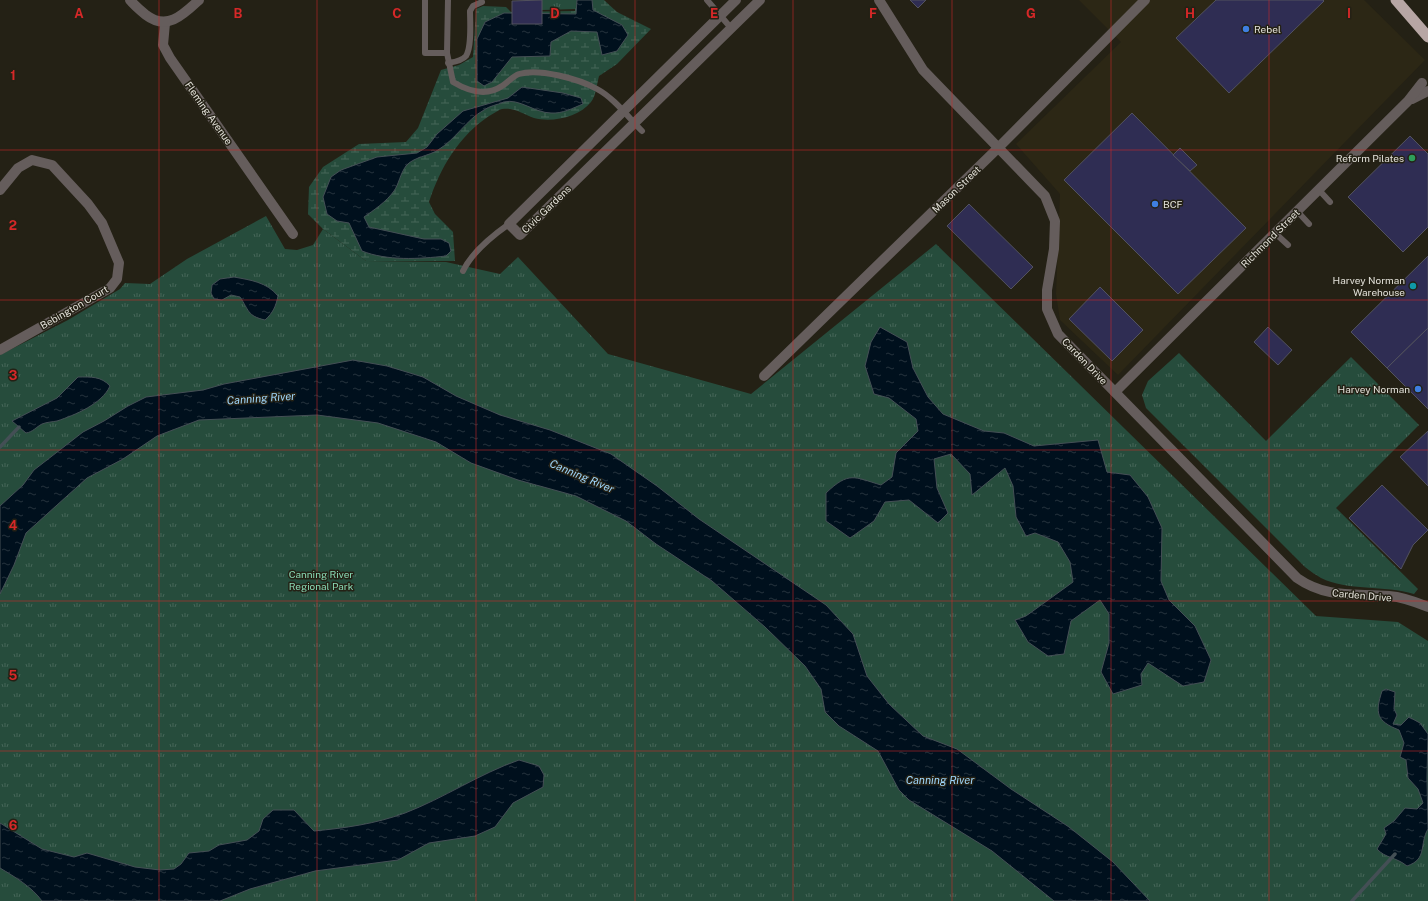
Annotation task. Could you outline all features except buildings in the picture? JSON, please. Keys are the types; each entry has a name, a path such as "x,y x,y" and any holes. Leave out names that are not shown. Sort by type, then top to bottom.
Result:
{"highway":[{"path":"1396,0 1428,37"}],"street":[{"path":"130,0 134,6 152,20 165,23 177,20 199,0"},
{"name":"Civic Gardens","path":"736,0 509,224 520,235 638,127 731,28 760,0"},
{"name":"Carden Drive","path":"879,0 923,70 1044,196 1055,222 1054,249 1046,290 1047,309 1058,334 1297,578 1310,587 1337,594 1391,596 1428,607"},
{"name":"Mason Street","path":"764,376 998,148 1144,0"},
{"name":"Fleming Avenue","path":"165,23 163,45 170,58 294,234"},
{"name":"Richmond Street","path":"1115,392 1408,101 1425,87"},
{"name":"Bebington Court","path":"0,190 18,168 32,160 52,165 88,204 102,223 119,263 117,279 110,288 0,350"}],"lane":[{"path":"425,0 425,53 447,53"},
{"path":"448,0 447,53 453,82 467,90 484,92 495,91 518,74 535,72 560,76 598,89 638,127"},
{"path":"707,0 731,28"},
{"path":"448,63 458,61 466,56 469,48 470,11 473,6 482,2"},
{"path":"1319,190 1330,202"},
{"path":"1297,211 1309,224"},
{"path":"463,271 467,264 495,234 509,224"},
{"path":"1276,233 1288,245"}],"shaded area":[{"path":"1079,0 1364,0 1425,60 1118,375 1060,320 1056,294 1060,194 1016,144 1121,42"}],"green space":[{"path":"542,0 575,0 575,9 542,10"},
{"path":"575,0 604,0 617,12 651,29 617,64 599,76 593,99 580,112 565,118 549,120 534,118 511,109 502,109 478,124 460,143 445,165 429,202 435,214 453,232 455,261 366,261 323,229 308,214 309,187 323,167 359,144 406,142 418,128 441,70 459,65 473,57 476,9 483,6 506,7 511,12 575,11"},
{"name":"Canning River Regional Park","path":"266,216 285,249 297,250 313,245 323,229 366,261 446,262 500,274 518,257 608,354 751,394 936,244 1316,616 1398,622 1428,641 1428,901 0,901 0,355 68,320 120,289 125,283 150,284 187,259"},
{"path":"1179,353 1266,441 1351,357 1419,425 1336,508 1418,589 1414,594 1403,591 1342,585 1321,578 1305,567 1146,408 1142,395 1148,381"}],"water":[{"path":"577,0 592,0 593,10 622,25 628,35 617,51 602,55 597,32 571,31 551,42 550,56 512,57 492,82 484,86 477,81 477,39 485,22 504,13 576,14"},
{"path":"522,87 563,93 581,98 583,104 559,113 539,111 510,101 486,109 472,119 444,146 409,163 404,169 396,188 391,195 380,206 364,217 369,227 424,239 441,239 449,243 451,251 446,256 425,258 392,258 362,251 349,223 337,221 327,214 323,197 331,177 341,170 377,157 417,153 427,147 437,134 463,111 508,98"},
{"path":"234,277 263,285 274,291 278,296 274,309 265,320 255,317 247,309 240,297 231,295 222,300 214,299 211,293 212,285 220,279"},
{"path":"880,327 907,342 913,368 928,397 943,414 984,431 1004,433 1034,446 1098,440 1107,472 1130,475 1148,497 1162,528 1161,581 1169,600 1195,626 1211,660 1204,682 1183,686 1148,663 1141,674 1142,685 1113,694 1101,672 1109,643 1109,614 1100,600 1071,621 1064,654 1048,656 1028,642 1015,620 1026,616 1073,582 1070,562 1058,542 1035,533 1026,536 1016,517 1013,486 1005,468 972,495 970,474 951,454 934,459 937,488 948,513 938,523 909,500 885,502 874,521 850,538 826,521 826,493 840,481 852,478 858,478 881,485 892,477 896,453 918,431 916,419 889,398 874,394 865,366 871,342"},
{"name":"Canning River","path":"353,360 387,366 423,377 456,396 500,415 550,430 611,454 657,486 699,519 826,605 853,634 867,676 889,704 923,736 957,749 1011,789 1069,827 1113,862 1150,901 1054,901 992,851 909,800 899,790 878,751 839,726 825,712 821,689 805,666 765,627 712,581 656,544 626,521 576,496 518,480 471,463 436,442 378,423 317,415 199,420 157,436 123,459 87,478 26,533 14,565 0,594 0,506 23,485 34,470 83,432 146,397 203,390 224,384"},
{"path":"78,377 91,377 103,380 110,386 101,398 87,408 64,419 42,424 33,431 26,433 12,421 57,398"},
{"path":"1386,689 1395,692 1394,709 1397,715 1393,724 1401,725 1409,717 1420,723 1428,734 1428,829 1418,859 1414,863 1407,866 1377,849 1386,834 1384,828 1394,821 1405,808 1417,809 1423,803 1418,789 1408,778 1406,760 1400,757 1404,743 1399,730 1391,727 1382,720 1379,715 1378,705 1382,691"},
{"path":"519,760 539,766 544,775 543,787 513,803 495,827 475,836 429,843 398,860 315,871 250,889 220,901 42,901 28,887 0,868 0,823 42,849 74,857 87,853 135,867 160,870 174,869 181,864 189,853 209,851 219,845 247,840 259,831 263,819 273,810 294,810 314,831 371,823 405,813 490,772"}],"waterway":[{"path":"0,447 19,427"},
{"path":"1352,901 1395,854"}],"place":[{"name":"Rebel","path":"1246,29"},
{"name":"Reform Pilates","path":"1412,158"},
{"name":"BCF","path":"1155,204"},
{"name":"Harvey Norman Warehouse","path":"1413,286"},
{"name":"Harvey Norman","path":"1418,389"}]}
